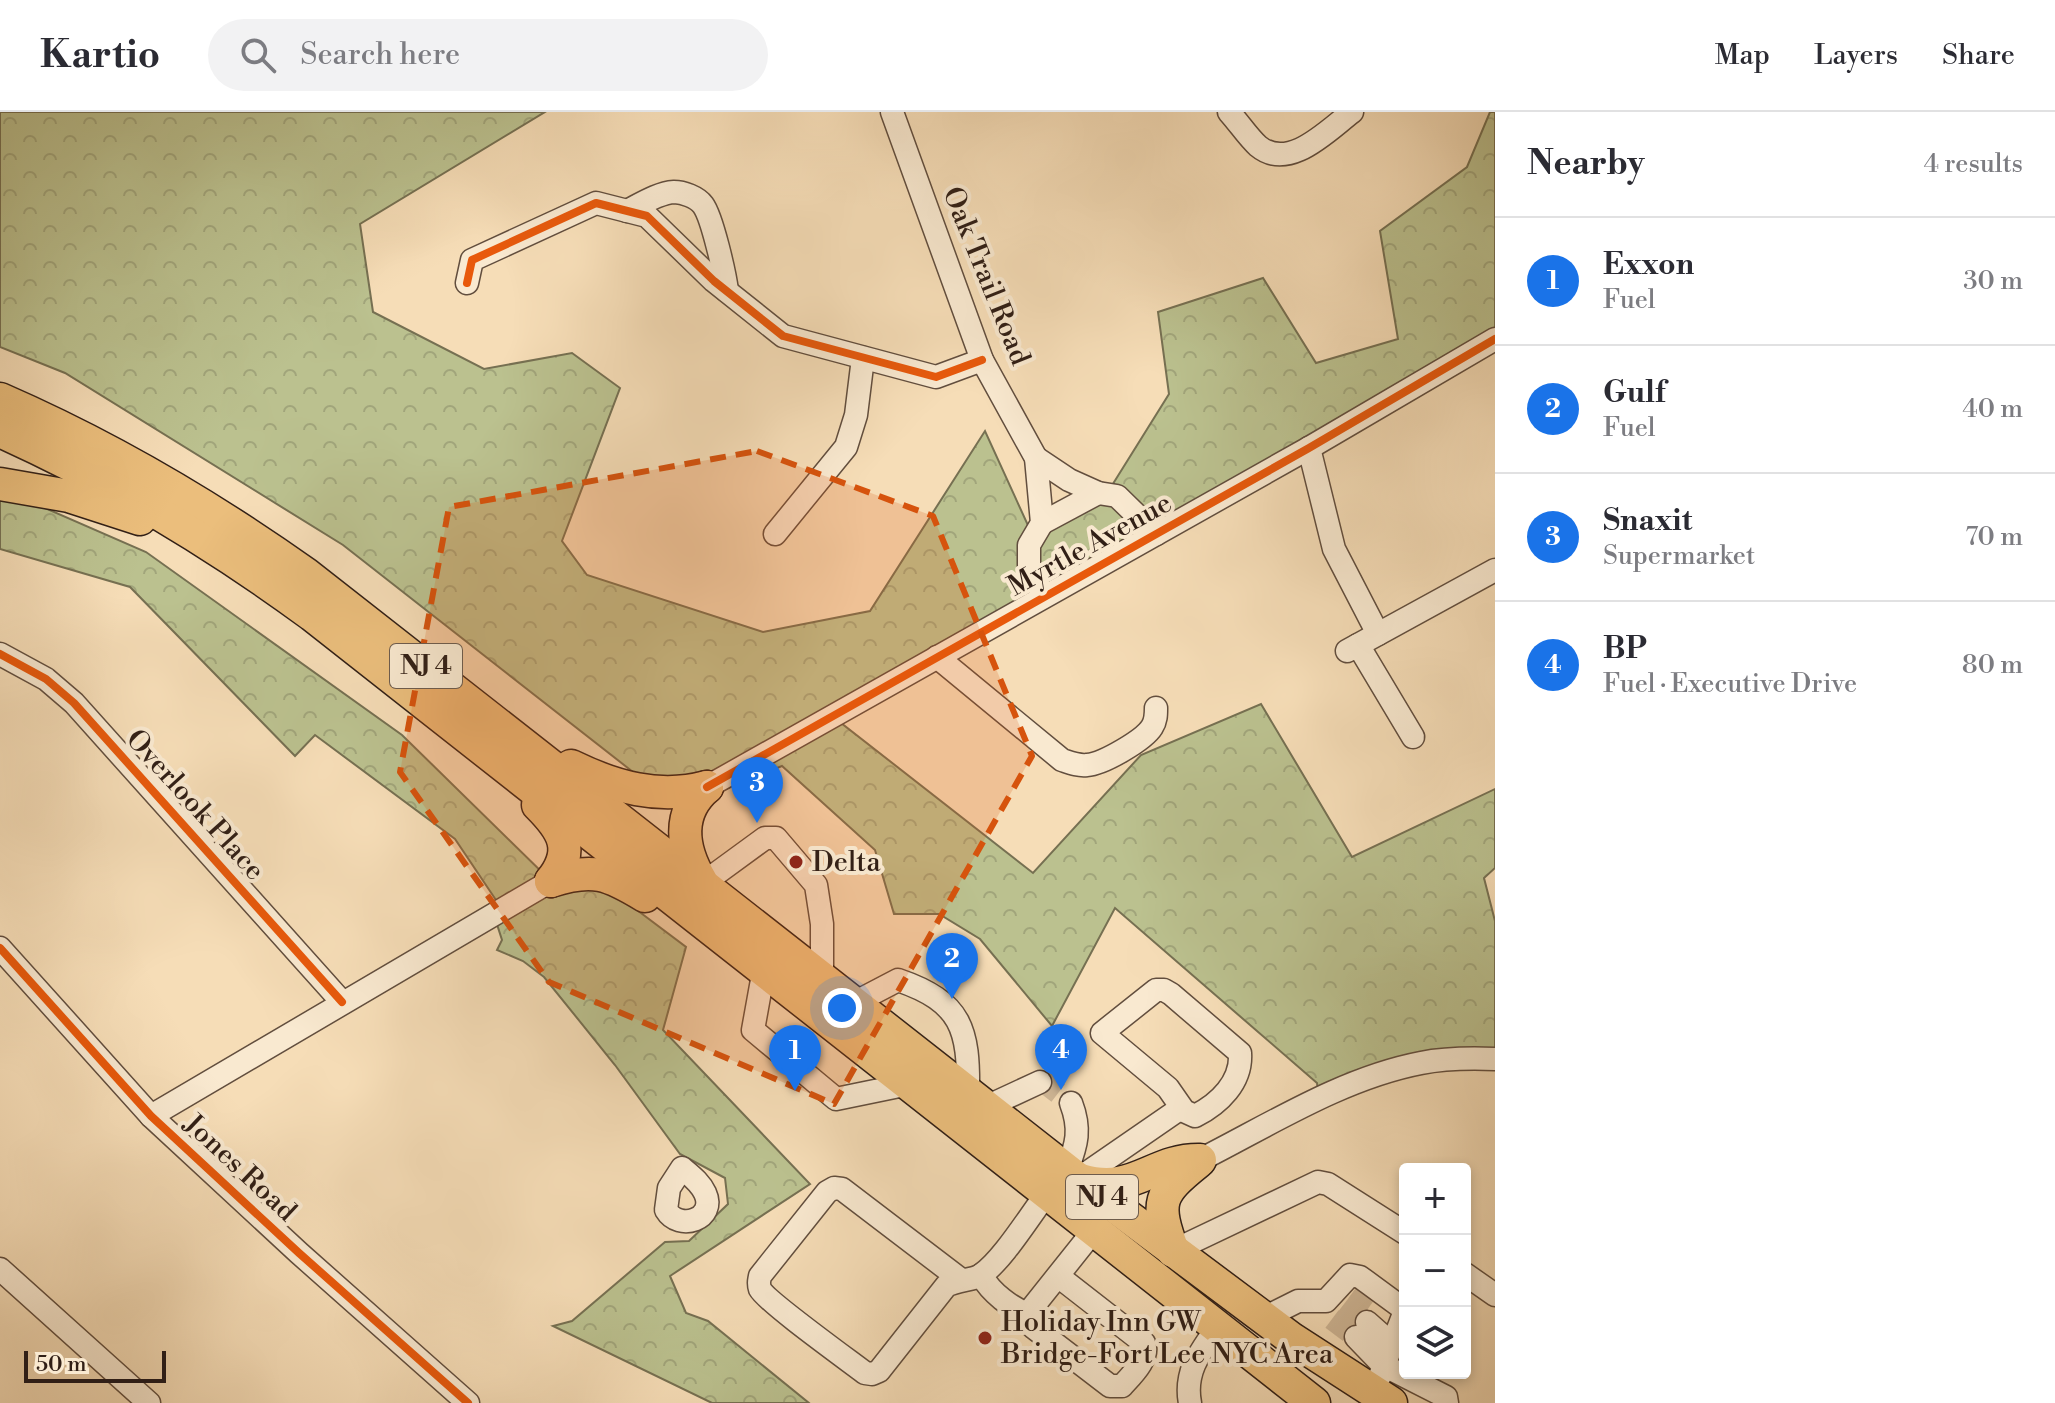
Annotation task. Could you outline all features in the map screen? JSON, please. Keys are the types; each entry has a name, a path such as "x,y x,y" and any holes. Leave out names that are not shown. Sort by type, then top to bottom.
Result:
{"highway":[{"name":"NJ 4","path":"0,399 100,447 239,528 315,581 756,963 909,1084 1173,1251 1264,1318 1383,1387"},
{"name":"NJ 4","path":"0,431 108,484 227,555 702,884 977,1100 1064,1180 1095,1229 1314,1403"},
{"path":"0,484 34,488 87,501 227,555"},
{"path":"487,733 553,757 618,786 667,793 707,787"},
{"path":"487,733 558,827 565,851 560,868 551,881"},
{"path":"702,884 688,852 684,825 689,808 707,787"},
{"path":"551,881 589,872 607,875 756,963"},
{"path":"1064,1180 1119,1185 1179,1161 1200,1160"},
{"path":"1173,1251 1165,1228 1162,1201 1175,1180 1200,1160"}],"street":[{"name":"Oak Trail Road","path":"892,112 982,360 1036,458"},
{"path":"1229,112 1260,148 1285,156 1305,148 1352,112"},
{"path":"627,211 654,197 674,192 691,196 703,205 724,267 727,291"},
{"path":"467,283 472,260 596,203 647,216 727,291 783,336 936,377 982,360"},
{"name":"Myrtle Avenue","path":"707,787 1309,448 1495,339"},
{"path":"775,534 846,447 856,415 863,358"},
{"path":"1309,448 1334,549 1378,634"},
{"path":"1036,458 1069,480 1098,493 1117,496 1156,534"},
{"path":"1036,458 1042,523"},
{"path":"1044,595 1029,569 1029,545 1042,523 1098,493"},
{"path":"1413,737 1353,648 1495,570"},
{"name":"Overlook Place","path":"0,654 46,679 81,710 342,1002"},
{"path":"937,657 1062,760 1076,765 1103,762 1148,732 1154,725 1156,708"},
{"path":"702,884 765,838 776,838 816,885 822,924 822,977"},
{"path":"151,1116 551,881"},
{"name":"Jones Road","path":"0,948 151,1116 468,1403"},
{"path":"756,963 753,1030 836,1099 909,1084"},
{"path":"854,1003 898,980 922,989 959,1019 977,1100 1040,1082"},
{"path":"1156,990 1168,992 1240,1053 1235,1077 1222,1097 1195,1116 1181,1108 1168,1088 1102,1033 1156,990"},
{"path":"1200,1160 1319,1100 1390,1070 1461,1058 1495,1059"},
{"path":"1064,1180 1075,1148 1078,1122 1071,1103"},
{"path":"1030,1315 1017,1310 987,1286 970,1277 842,1189 834,1188 827,1192 760,1276 762,1292 865,1373 872,1374 879,1371 946,1286 970,1277 990,1267 1064,1180 1181,1108"},
{"path":"1173,1251 1318,1182 1332,1186 1399,1229"},
{"path":"1058,1276 1144,1343 1147,1349 1145,1357 1124,1384 1114,1388 1033,1327 1030,1315 1032,1308 1095,1229"},
{"path":"0,1269 149,1403"},
{"path":"1264,1318 1298,1301 1336,1298 1350,1275 1360,1277 1399,1310"},
{"path":"1471,1278 1495,1295"},
{"path":"1367,1322 1399,1315"},
{"path":"1367,1322 1393,1345"},
{"path":"1367,1322 1383,1387"},
{"path":"1190,1403 1188,1391 1192,1368 1217,1328"},
{"path":"1383,1387 1399,1328"},
{"path":"1383,1387 1446,1397 1447,1403"}],"highlighted area":[{"path":"757,451 933,516 1032,756 834,1104 549,982 400,772 449,507"}],"green space":[{"path":"0,112 545,112 360,224 373,312 484,369 572,353 620,388 562,541 587,575 763,632 870,611 985,431 1031,532 1101,503 1169,394 1158,312 1263,278 1316,363 1398,339 1380,231 1467,167 1490,112 1495,112 1495,327 836,719 1033,873 1141,755 1261,704 1352,857 1495,789 1495,868 1484,878 1495,921 1495,1059 1461,1058 1319,1100 1317,1083 1115,908 1052,1026 980,939 939,914 894,914 875,850 782,766 679,808 343,545 65,373 0,347"},
{"path":"0,500 38,505 146,552 402,735 551,881 600,889 621,898 686,947 663,1030 810,1184 670,1276 686,1313 708,1321 809,1403 712,1403 553,1326 572,1321 665,1242 689,1241 728,1204 725,1178 680,1154 615,1065 544,977 523,961 497,950 502,940 494,915 502,909 455,839 315,735 295,756 130,587 0,549"}],"tunnel":[{"path":"1040,1082 1071,1103"},
{"path":"1355,1289 1379,1306"},
{"path":"1344,1304 1367,1322"},
{"path":"1332,1319 1356,1337"}],"cycle path":[{"path":"467,283 472,260 596,203 647,216 714,281 783,336 936,377 982,360"},
{"path":"707,787 1309,448 1495,339"},
{"path":"0,654 46,679 74,703 342,1002"},
{"path":"0,948 151,1116 468,1403"}],"place":[{"name":"Snaxit","path":"757,823"},
{"name":"Delta","path":"796,862"},
{"name":"Gulf","path":"952,999"},
{"name":"BP","path":"1061,1090"},
{"name":"Exxon","path":"795,1091"},
{"name":"Holiday Inn GW Bridge-Fort Lee NYC Area","path":"985,1338"}]}
